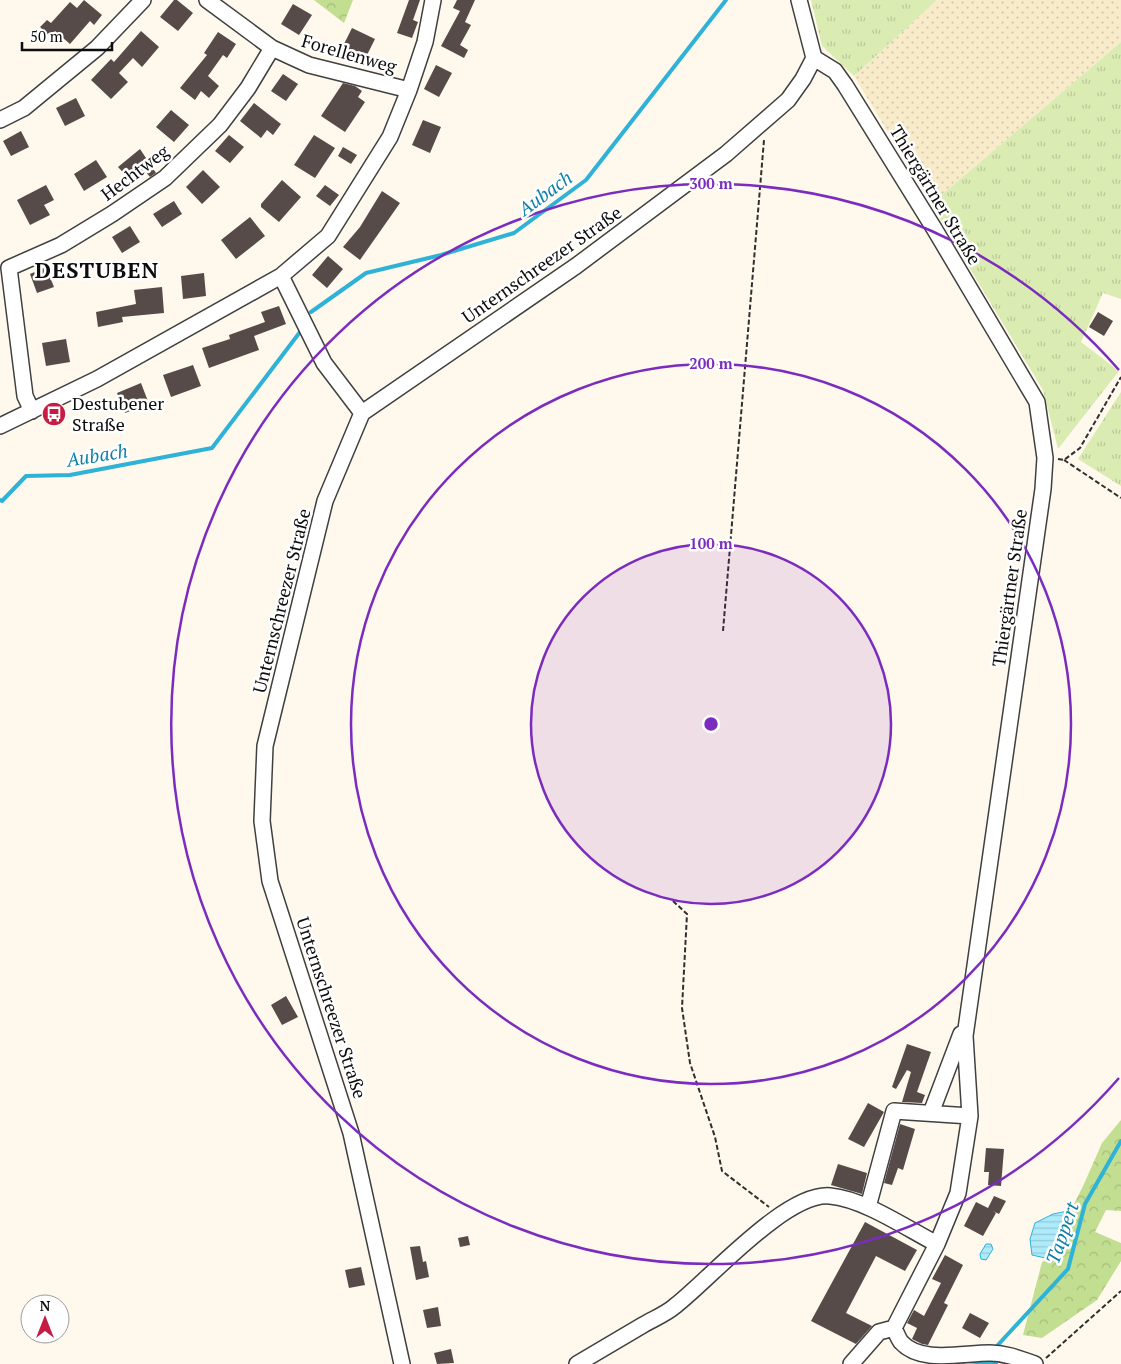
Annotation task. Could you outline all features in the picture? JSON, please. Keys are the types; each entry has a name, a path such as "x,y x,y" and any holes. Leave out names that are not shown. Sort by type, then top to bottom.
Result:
{"street":[{"path":"0,120 24,108 98,48 142,0"},
{"name":"Forellenweg","path":"207,0 272,48 309,66 409,90"},
{"path":"0,426 97,379 281,276 328,236 390,137 409,90 425,42 433,0"},
{"path":"799,0 814,58"},
{"name":"Hechtweg","path":"32,410 25,396 4,270 61,245 112,214 165,178 220,125 248,88 272,48"},
{"name":"Unternschreezer Straße","path":"402,1364 351,1133 270,881 262,820 266,746 325,501 362,413 576,266 726,154 788,100 803,79 814,58"},
{"name":"Thiergärtner Straße","path":"814,58 835,71 845,85 935,230 1037,402 1045,458 1043,489 965,1036 970,1116 958,1193 937,1244 894,1328"},
{"path":"281,276 324,363 362,413"},
{"path":"931,1113 960,1034 965,1036"},
{"path":"868,1207 894,1111 970,1116"},
{"path":"577,1364 674,1307 751,1238 780,1216 806,1200 829,1196 848,1199 868,1207 937,1244"},
{"path":"851,1364 879,1332 894,1328 901,1343 920,1356 941,1358 989,1353 1041,1361"}],"path":[{"path":"723,631 766,118"},
{"path":"1064,460 1080,448 1121,377"},
{"path":"1045,458 1064,460 1121,498"},
{"path":"673,901 687,914 682,1008 690,1063 716,1137 722,1171 780,1216"},
{"path":"1041,1361 1121,1291"}],"shaded area":[{"path":"937,0 1121,0 1121,42 931,204 854,76"}],"green space":[{"path":"314,0 353,0 344,23"},
{"path":"811,0 937,0 854,76 822,46"},
{"path":"1121,42 1121,299 1103,293 1081,342 1119,371 1058,449 1043,390 931,204"},
{"path":"1121,392 1121,486 1078,459"},
{"path":"1121,1120 1121,1211 1106,1210 1095,1232 1121,1243 1121,1261 1097,1300 1042,1338 1023,1335 1042,1262 1060,1253 1072,1208 1102,1143"}],"water":[{"path":"1068,1211 1071,1232 1064,1252 1054,1260 1032,1255 1030,1239 1035,1223 1053,1214"},
{"path":"986,1244 991,1244 993,1249 986,1260 981,1259 980,1254"}],"building":[{"path":"84,0 102,15 94,25 90,21 70,44 55,31 50,36 40,27 47,20 51,23 70,2 77,8"},
{"path":"174,0 177,0 193,13 178,31 160,17"},
{"path":"409,0 420,0 413,20 418,22 412,38 397,33"},
{"path":"457,0 475,0 465,22 471,25 460,45 468,50 464,58 441,46 460,11 453,8"},
{"path":"293,4 312,15 299,35 281,24"},
{"path":"352,28 375,39 364,61 341,50"},
{"path":"141,31 159,47 142,67 133,58 119,73 128,82 111,99 91,80 111,59 114,62"},
{"path":"218,32 236,44 227,58 223,55 208,76 219,86 209,98 201,91 195,100 180,88 207,55 204,53"},
{"path":"436,65 452,73 439,97 424,89"},
{"path":"283,74 298,84 286,101 271,91"},
{"path":"343,83 355,86 362,91 358,97 365,102 345,132 321,116"},
{"path":"76,98 85,116 65,126 56,108"},
{"path":"254,103 281,124 273,135 267,130 261,138 240,121"},
{"path":"171,110 189,125 174,142 156,127"},
{"path":"423,120 441,127 430,153 412,145"},
{"path":"21,131 29,147 11,156 3,141"},
{"path":"229,135 244,147 230,163 215,151"},
{"path":"314,135 335,148 315,178 294,165"},
{"path":"343,147 357,155 351,164 338,156"},
{"path":"140,149 156,173 150,177 145,171 132,182 118,167"},
{"path":"96,160 107,177 84,191 74,174"},
{"path":"203,170 220,187 202,204 186,187"},
{"path":"282,180 301,197 279,222 261,207 261,204"},
{"path":"46,185 54,200 44,205 50,215 30,225 17,200"},
{"path":"325,185 339,195 330,206 316,196"},
{"path":"382,191 400,203 360,260 343,247 360,227"},
{"path":"174,201 182,214 162,227 153,214"},
{"path":"250,217 265,236 236,259 221,240"},
{"path":"130,226 140,242 122,253 112,237"},
{"path":"328,256 343,269 327,288 312,275"},
{"path":"46,267 54,287 37,293 30,274"},
{"path":"204,273 206,296 183,299 181,276"},
{"path":"162,287 164,313 122,317 123,322 98,327 96,312 136,304 134,290"},
{"path":"279,306 286,324 254,336 259,350 209,368 202,348 230,339 229,335 265,322 261,312"},
{"path":"1098,312 1113,321 1104,336 1089,327"},
{"path":"66,339 70,362 46,366 42,343"},
{"path":"193,365 201,386 171,397 163,375"},
{"path":"141,383 149,404 125,413 117,393"},
{"path":"286,996 298,1017 282,1025 271,1005"},
{"path":"907,1044 931,1052 917,1092 925,1095 922,1103 902,1102 911,1072 907,1070 896,1089 892,1087"},
{"path":"868,1103 884,1112 864,1147 848,1139"},
{"path":"900,1124 915,1129 903,1170 898,1168 892,1185 884,1183"},
{"path":"986,1148 1004,1149 1001,1186 988,1185 989,1172 984,1172"},
{"path":"838,1164 867,1173 862,1194 831,1185"},
{"path":"994,1196 1006,1201 999,1214 993,1211 996,1213 983,1236 964,1226 976,1202 988,1208"},
{"path":"865,1222 917,1250 905,1271 876,1256 846,1313 872,1326 856,1344 811,1321"},
{"path":"468,1236 470,1245 460,1247 458,1238"},
{"path":"420,1246 423,1262 426,1261 429,1277 416,1280 410,1247"},
{"path":"945,1255 963,1265 944,1303 948,1305 928,1345 922,1344 912,1339 917,1328 907,1323 914,1310 924,1316 941,1283 932,1279"},
{"path":"361,1267 365,1285 349,1288 345,1270"},
{"path":"438,1307 441,1326 427,1328 423,1310"},
{"path":"970,1313 989,1323 980,1338 962,1328"},
{"path":"451,1349 454,1363 437,1364 434,1353"}],"waterway":[{"name":"Aubach","path":"311,312 366,273 441,255 514,233 586,180 726,0"},
{"name":"Aubach","path":"0,500 2,501 26,476 70,475 212,448 300,332"},
{"name":"Tappert","path":"996,1347 1068,1269 1085,1204 1121,1141"},
{"path":"966,1361 996,1364"},
{"path":"945,1364 955,1362"}],"place":[{"name":"Destubener Straße","path":"54,414"}],"district":[{"name":"DESTUBEN","path":"97,270"}]}
